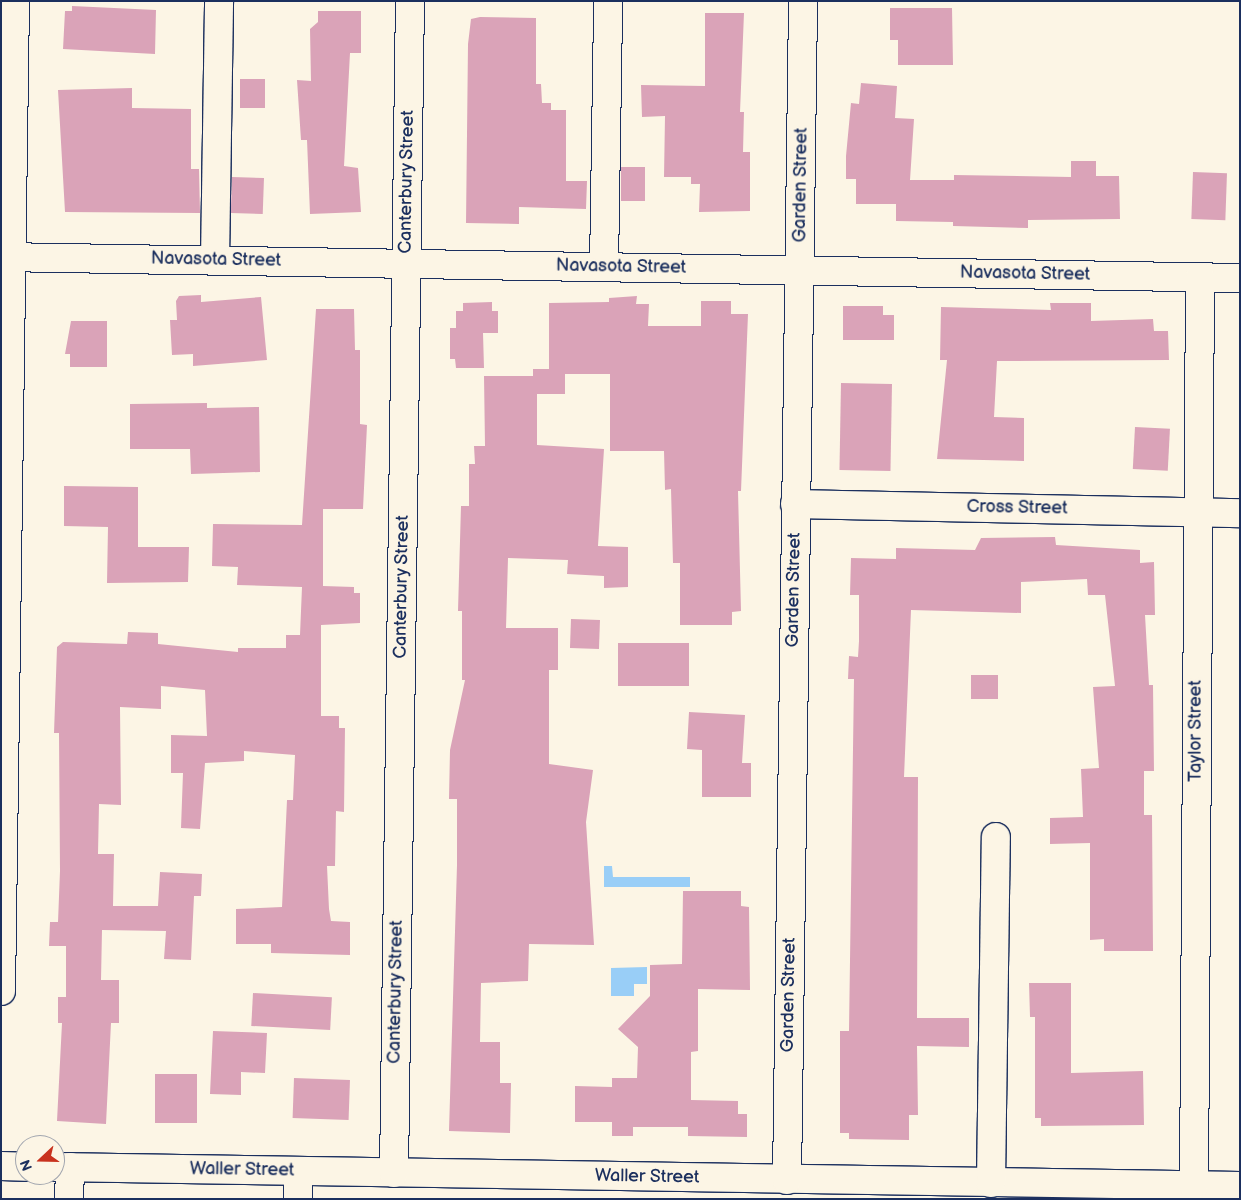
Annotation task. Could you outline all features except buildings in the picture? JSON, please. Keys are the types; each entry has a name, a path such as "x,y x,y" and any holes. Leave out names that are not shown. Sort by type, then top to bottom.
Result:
{"street":[{"path":"1,991 6,257 15,1"},
{"path":"215,260 219,1"},
{"name":"Canterbury Street","path":"394,1173 410,1"},
{"path":"604,267 608,1"},
{"name":"Garden Street","path":"787,1180 803,1"},
{"name":"Navasota Street","path":"6,257 1240,278"},
{"name":"Taylor Street","path":"1194,1186 1200,277"},
{"name":"Cross Street","path":"795,504 1240,513"},
{"path":"991,1183 996,837"},
{"path":"1,1166 15,1167"},
{"name":"Waller Street","path":"65,1167 394,1173 506,1187 787,1180 1240,1186"},
{"path":"298,1171 298,1199"},
{"path":"65,1181 69,1199"}],"water":[{"path":"604,866 612,866 613,877 690,877 690,887 604,887"},
{"path":"647,967 647,984 634,984 634,996 611,996 611,968"}]}
